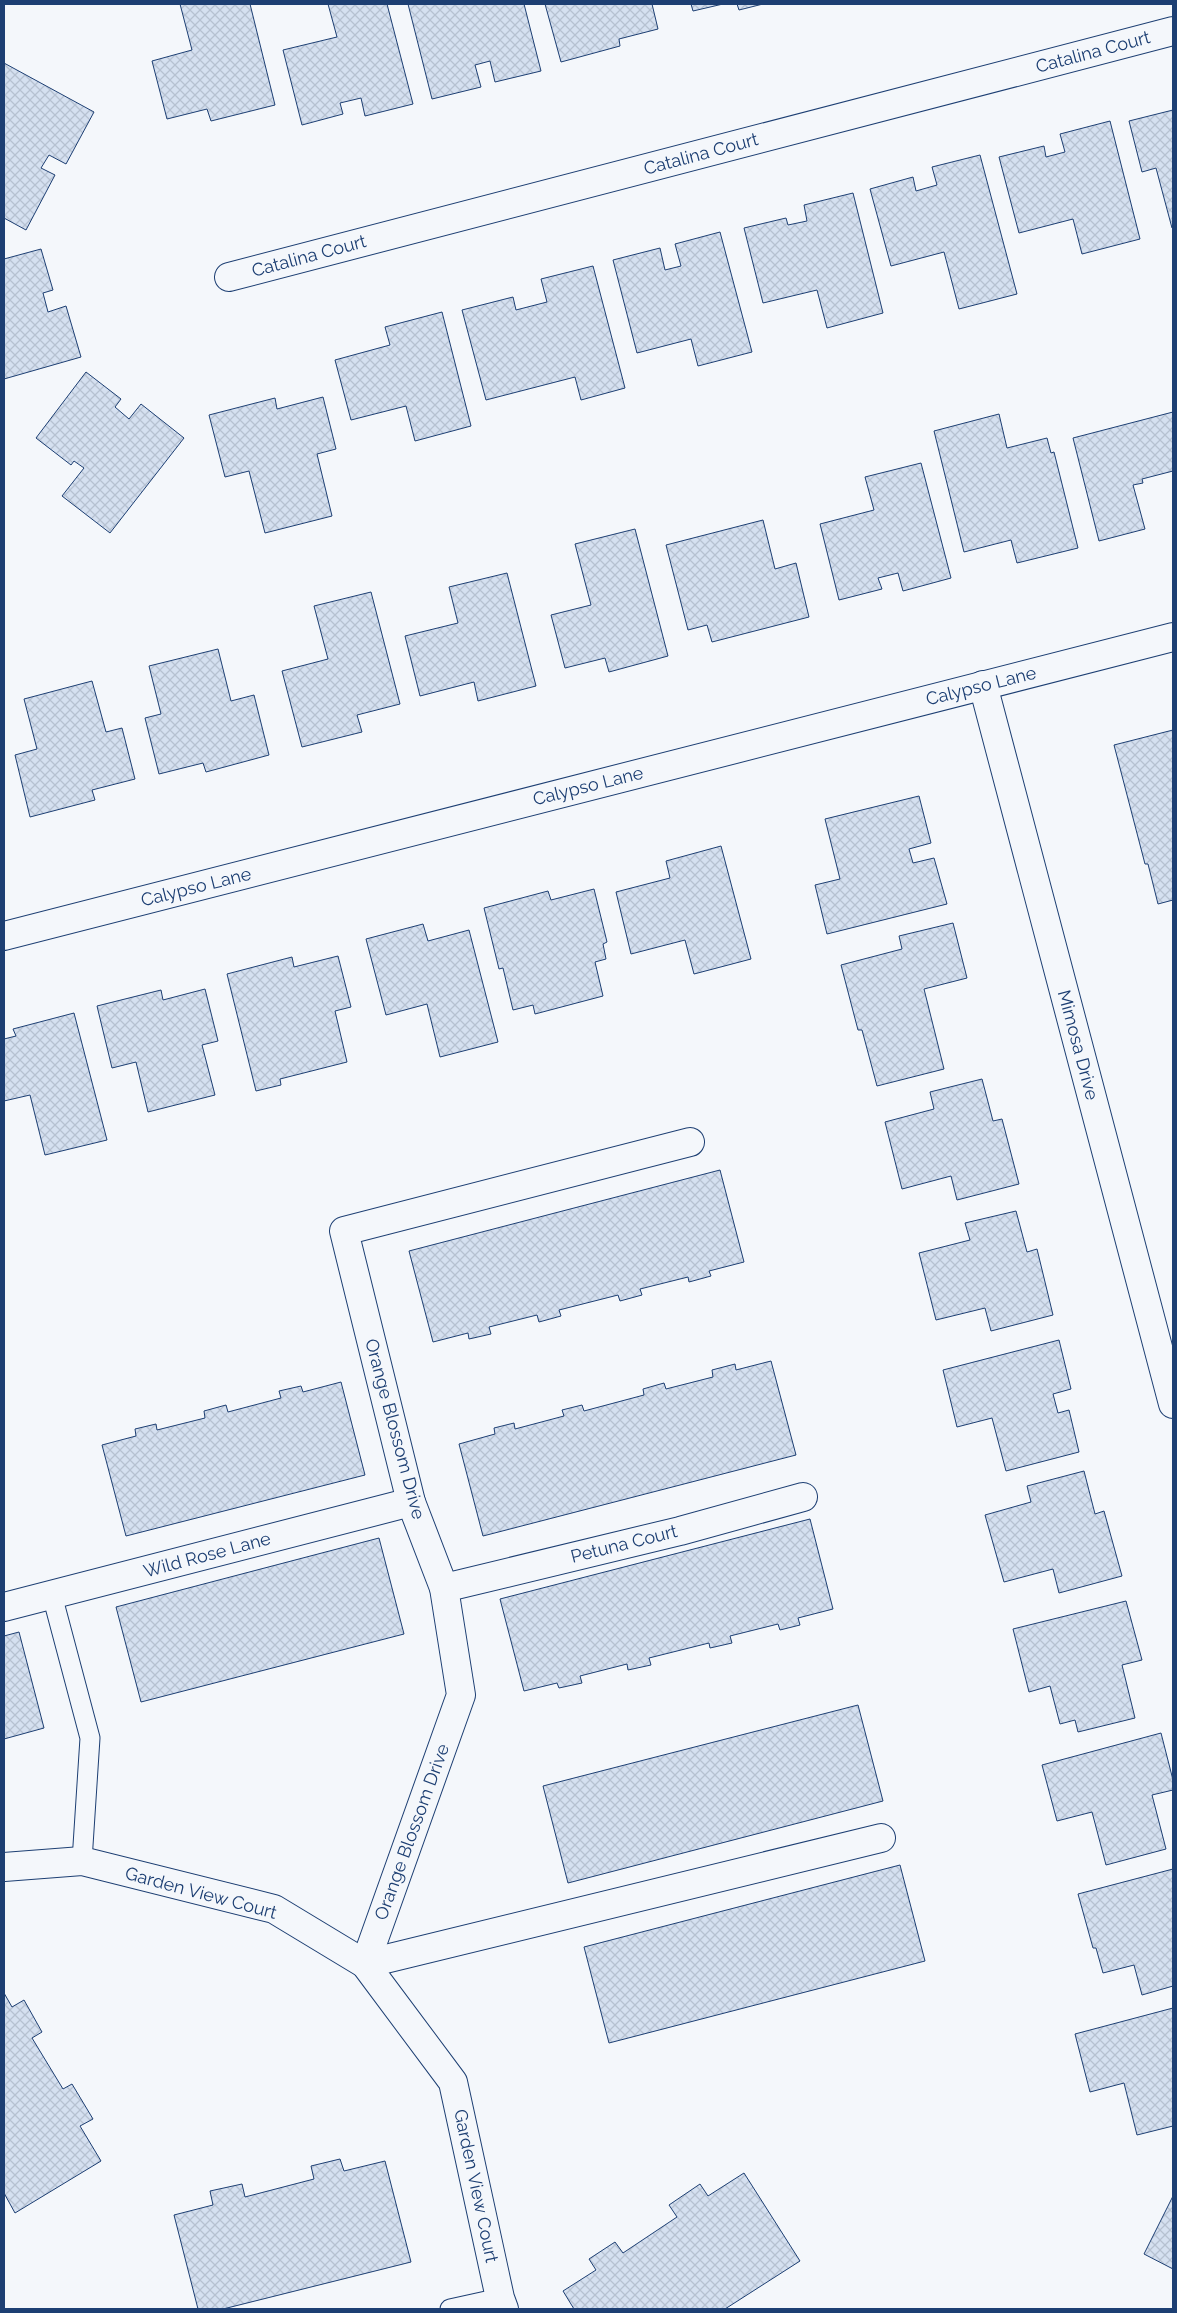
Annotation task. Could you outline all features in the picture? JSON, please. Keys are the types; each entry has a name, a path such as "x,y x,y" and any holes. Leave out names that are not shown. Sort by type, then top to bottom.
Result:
{"street":[{"name":"Catalina Court","path":"229,277 1173,31"},
{"name":"Calypso Lane","path":"4,936 1173,637"},
{"name":"Mimosa Drive","path":"983,685 1173,1404"},
{"name":"Orange Blossom Drive","path":"365,1964 460,1695 444,1588 411,1502 344,1231 690,1142"},
{"name":"Petuna Court","path":"444,1588 680,1531 802,1497"},
{"name":"Wild Rose Lane","path":"4,1607 411,1502"},
{"path":"365,1964 881,1838"},
{"name":"Garden View Court","path":"4,1867 82,1861 274,1909 365,1964 453,2082 502,2304"}],"lane":[{"path":"52,1595 90,1738 82,1861"},
{"path":"450,2309 502,2304"}],"building":[{"path":"180,4 250,4 275,105 211,121 207,109 167,119 152,61 192,50"},
{"path":"328,4 387,4 413,104 365,116 361,98 340,103 343,114 302,125 283,50 337,37"},
{"path":"408,4 524,4 541,71 495,82 490,61 475,65 481,87 432,99"},
{"path":"545,4 652,4 658,29 619,39 620,46 561,62"},
{"path":"691,4 723,4 693,11"},
{"path":"737,4 763,4 739,10"},
{"path":"4,63 94,112 66,164 49,155 41,168 55,175 26,230 4,218"},
{"path":"1173,110 1172,228 1156,168 1142,172 1129,121"},
{"path":"1110,121 1140,239 1082,254 1073,219 1019,233 999,157 1044,146 1046,157 1065,152 1060,134"},
{"path":"980,155 1017,294 959,309 944,252 891,266 870,189 913,177 916,191 937,185 932,167"},
{"path":"853,193 883,313 827,328 817,290 763,303 744,228 786,218 788,225 807,221 804,205"},
{"path":"720,232 752,352 698,366 691,339 637,353 613,260 660,248 665,270 681,266 675,244"},
{"path":"41,249 53,290 43,293 48,312 66,306 81,357 4,379 4,259"},
{"path":"593,266 625,388 581,400 575,377 486,400 462,310 513,297 516,310 547,302 541,279"},
{"path":"442,312 471,426 415,441 406,406 351,420 335,360 390,345 385,327"},
{"path":"86,372 121,399 115,407 129,419 141,404 184,438 110,533 62,496 84,468 74,461 71,465 36,438"},
{"path":"323,397 336,449 317,454 332,516 265,533 249,471 225,477 209,415 275,398 277,409"},
{"path":"1173,412 1173,471 1142,479 1143,483 1133,485 1145,529 1099,541 1073,438"},
{"path":"999,414 1007,448 1047,438 1051,453 1054,452 1078,548 1017,563 1011,540 964,552 934,431"},
{"path":"921,463 951,578 903,591 898,573 878,578 882,589 839,600 820,524 874,510 865,477"},
{"path":"763,520 775,569 796,563 809,617 712,642 707,625 688,630 666,545"},
{"path":"635,529 668,656 609,672 605,658 565,668 551,615 591,605 575,544"},
{"path":"507,573 536,686 478,701 474,682 420,696 405,636 458,623 449,587"},
{"path":"371,592 400,704 357,715 362,732 302,747 282,671 328,659 314,606"},
{"path":"218,649 231,701 254,695 269,755 206,772 203,763 159,774 145,718 161,714 149,666"},
{"path":"92,681 106,732 122,728 135,779 92,790 95,800 30,817 15,755 37,749 24,699"},
{"path":"1173,730 1173,900 1158,904 1148,864 1145,864 1114,745"},
{"path":"919,796 931,843 909,849 913,863 934,858 947,904 827,934 815,885 840,879 825,819"},
{"path":"721,846 751,959 694,974 685,940 631,954 616,892 670,878 666,861"},
{"path":"594,889 607,942 603,944 606,959 595,962 603,996 535,1014 533,1005 513,1010 503,968 499,969 484,908 548,891 551,900"},
{"path":"953,923 967,978 924,989 944,1069 877,1086 862,1030 858,1030 841,965 902,949 899,936"},
{"path":"423,924 428,941 469,930 498,1042 440,1057 427,1004 386,1015 366,939"},
{"path":"338,956 351,1007 335,1011 347,1062 280,1079 281,1085 256,1091 227,974 292,957 294,967"},
{"path":"205,989 218,1041 202,1045 215,1095 148,1112 136,1062 112,1068 97,1006 161,990 163,1000"},
{"path":"74,1013 107,1140 45,1155 30,1095 4,1101 4,1039 16,1036 13,1029"},
{"path":"982,1079 993,1121 1002,1119 1019,1184 957,1200 951,1176 902,1189 885,1122 934,1109 930,1092"},
{"path":"720,1170 744,1262 709,1271 711,1276 689,1282 688,1277 640,1289 642,1295 620,1301 618,1295 559,1310 561,1316 539,1322 537,1315 489,1327 491,1334 469,1339 468,1333 433,1342 409,1251"},
{"path":"1016,1211 1027,1252 1037,1249 1053,1315 991,1331 985,1308 936,1320 919,1253 970,1240 965,1223"},
{"path":"1059,1340 1071,1389 1053,1394 1058,1413 1069,1410 1079,1452 1006,1471 992,1418 957,1427 943,1370"},
{"path":"771,1361 796,1455 483,1536 459,1444 495,1434 494,1428 514,1423 515,1429 564,1416 562,1410 582,1405 584,1411 644,1395 643,1389 664,1383 666,1389 713,1377 712,1370 735,1364 736,1370"},
{"path":"341,1382 365,1475 126,1536 102,1445 136,1436 135,1429 156,1424 157,1430 205,1418 204,1411 226,1405 228,1412 281,1398 279,1391 301,1386 303,1392"},
{"path":"1084,1471 1095,1514 1104,1511 1122,1576 1059,1593 1053,1569 1004,1582 985,1515 1031,1502 1027,1486"},
{"path":"810,1519 833,1609 798,1618 800,1625 780,1630 778,1624 730,1636 732,1643 710,1648 709,1643 649,1658 651,1665 628,1670 627,1664 580,1676 582,1683 559,1688 557,1683 524,1691 500,1599"},
{"path":"379,1538 404,1634 141,1702 116,1607"},
{"path":"1126,1601 1142,1660 1122,1665 1135,1718 1078,1732 1075,1720 1060,1724 1050,1686 1029,1692 1013,1629"},
{"path":"19,1632 44,1728 4,1739 4,1636"},
{"path":"858,1705 883,1801 568,1883 543,1786"},
{"path":"1161,1733 1173,1780 1173,1790 1152,1795 1166,1849 1106,1865 1092,1812 1057,1821 1042,1765"},
{"path":"900,1865 925,1961 609,2043 584,1947"},
{"path":"1173,1869 1173,1986 1142,1995 1134,1965 1103,1973 1096,1948 1093,1948 1078,1894"},
{"path":"4,1993 12,2007 24,2000 42,2032 32,2038 63,2089 72,2084 93,2119 80,2126 101,2161 15,2213 4,2193"},
{"path":"1173,2008 1173,2126 1137,2135 1124,2083 1090,2092 1075,2034"},
{"path":"340,2159 344,2171 385,2161 411,2262 223,2309 198,2309 174,2215 213,2205 210,2191 242,2184 245,2197 314,2179 311,2166"},
{"path":"744,2173 800,2261 725,2309 574,2309 563,2291 596,2270 589,2259 615,2242 623,2253 677,2217 669,2205 700,2184 708,2196"},
{"path":"1173,2196 1173,2269 1144,2254"}]}
